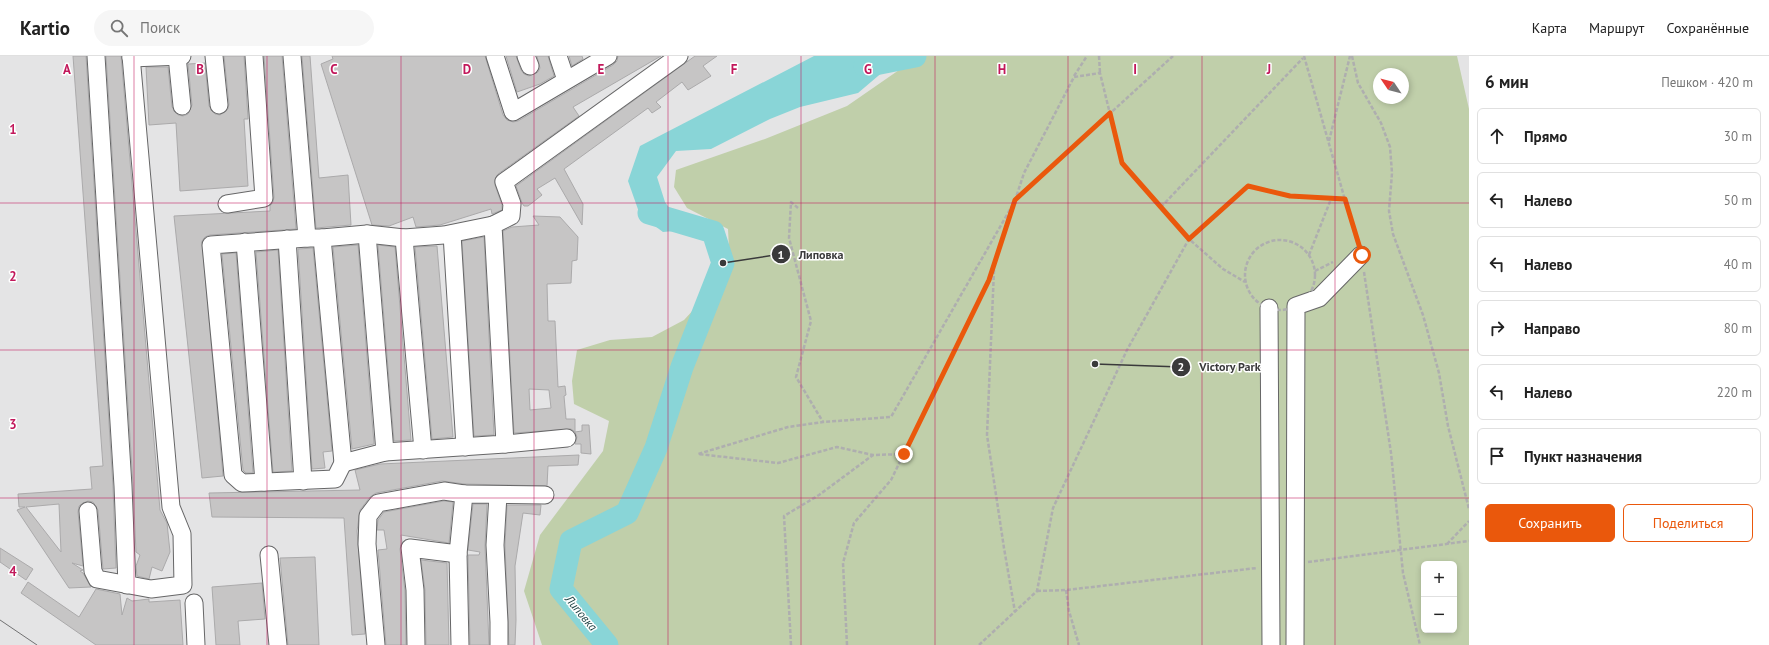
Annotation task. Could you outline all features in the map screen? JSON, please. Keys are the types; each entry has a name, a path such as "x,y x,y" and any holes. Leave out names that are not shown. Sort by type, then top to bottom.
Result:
{"street":[{"path":"96,56 124,486 127,585"},
{"path":"177,56 182,106"},
{"path":"88,511 93,571 97,579 151,589 183,585 182,534 171,507 131,57 182,56"},
{"path":"214,56 219,105"},
{"path":"227,204 264,198 254,56"},
{"path":"292,56 315,238 343,463 334,480 242,483 233,475 211,244 315,238 367,234 404,238 452,234 493,225 511,216 512,204 504,182 679,56"},
{"path":"494,56 512,112 608,56"},
{"path":"558,56 566,80"},
{"path":"493,225 505,444"},
{"path":"367,234 385,452"},
{"path":"452,234 465,447"},
{"path":"404,238 423,450"},
{"path":"287,239 303,481"},
{"path":"245,242 264,482"},
{"path":"1295,645 1296,306 1319,298 1362,255"},
{"path":"1269,308 1271,645"},
{"path":"343,463 385,452 505,444 567,438"},
{"path":"376,645 367,544 368,516 378,503 444,491 464,494 545,495"},
{"path":"460,645 458,554 464,494"},
{"path":"498,495 495,545 499,622 498,645"},
{"path":"416,645 415,590 410,548 458,554"},
{"path":"269,555 278,645"},
{"path":"194,603 196,645"}],"path":[{"path":"847,645 843,563 854,523 891,480 904,454 989,280 1024,173 1074,77 1087,56"},
{"path":"1099,56 1100,73 1122,163 1189,239 1223,269 1245,282 1245,271 1248,260 1254,250 1264,243 1274,240 1286,240 1297,243 1306,250 1315,271"},
{"path":"904,454 873,455 837,447 778,463 698,454 788,427 823,422 891,417 1015,200 1173,56"},
{"path":"1161,207 1304,56"},
{"path":"1304,56 1362,255 1390,453 1403,573 1420,645"},
{"path":"1328,142 1351,56"},
{"path":"1351,56 1358,83 1381,123 1390,147 1392,173 1389,211 1393,234 1424,315 1439,373 1448,426 1469,509"},
{"path":"1074,77 1100,73"},
{"path":"979,645 1037,592 1053,508 1127,350 1189,239 1248,186 1290,196 1345,199"},
{"path":"1309,256 1331,199"},
{"path":"798,208 791,202 789,238 811,321 796,377 823,422"},
{"path":"994,266 987,435 1015,612"},
{"path":"790,645 784,516 819,496 873,455"},
{"path":"1447,544 1469,521"},
{"path":"1296,564 1469,541"},
{"path":"1037,592 1066,590 1270,566"},
{"path":"1066,590 1069,611 1079,645"}],"green space":[{"path":"911,56 1457,56 1469,109 1469,645 542,645 524,591 540,535 603,451 609,421 574,404 572,381 577,350 610,340 652,337 684,320 730,270 728,229 687,208 674,187 676,170 765,139 847,106 899,70"}],"water":[{"path":"814,56 900,56 858,93 800,107 770,119 711,149 676,151 657,177 665,202 685,230 663,232 640,215 628,181 640,146"}],"building":[{"path":"73,56 86,56 113,487 116,568 103,569 98,510 93,502 88,501 83,503 79,506 78,512 83,566 72,563 83,570 80,571 83,573 91,587 69,588 17,510 25,507 19,507 18,494 92,489 90,467 103,466","holes":["59,504 61,552 26,507"]},
{"path":"106,56 121,56 160,510 167,523 170,552 162,571 152,567 149,579 137,576 136,566 140,555 136,552"},
{"path":"224,56 244,56 248,119 244,119 248,186 180,191 176,123 149,125 146,67 168,67 172,107 178,115 183,116 188,114 192,105 188,64 205,63 209,106 215,114 220,115 228,109 229,104"},
{"path":"264,56 282,56 296,229 210,235 205,237 202,241 223,476 202,478 174,216 270,211 270,206 274,197"},
{"path":"302,56 310,56 319,178 348,175 351,225 316,228"},
{"path":"332,56 485,56 503,115 507,120 513,122 518,121 613,65 617,61 618,56 661,56 573,107 579,116 498,174 495,179 495,185 502,205 502,210 492,214 491,209 440,225 416,227 413,217 389,226 372,225 321,64 333,59"},
{"path":"506,56 516,56 521,70 524,74 529,76 538,72 540,68 537,56 548,56 554,76 540,84 517,92"},
{"path":"569,56 582,56 583,59 572,66"},
{"path":"695,56 717,56 703,66 711,76 688,90 682,82 656,102 661,107 652,113 648,108 564,169 583,204 582,225 555,178 537,189 542,195 528,206 524,206 516,186"},
{"path":"533,216 560,217 578,237 577,260 572,261 571,283 547,284 548,321 555,321 558,387 565,386 566,395 564,396 566,419 575,419 575,432 571,429 514,433 503,231 512,227 539,225","holes":["529,389 549,390 551,408 530,410"]},
{"path":"484,237 494,435 474,436 462,241"},
{"path":"358,245 374,444 352,449 333,247"},
{"path":"378,245 395,247 411,440 394,441"},
{"path":"437,246 453,437 432,439 415,247"},
{"path":"313,248 332,451 323,452 325,468 312,469 298,249"},
{"path":"278,250 292,471 273,472 256,252"},
{"path":"236,253 253,473 246,473 243,470 222,254"},
{"path":"582,425 589,425 591,454 581,453 581,444 575,444 577,437 575,432 582,431"},
{"path":"579,455 578,465 548,466 547,486 465,484 442,481 376,493 370,497 360,510 357,531 365,634 352,635 344,518 212,517 209,493 360,490 355,470 380,464"},
{"path":"444,501 453,502 449,543 401,535 402,542 400,549 405,591 406,645 386,645 378,550 387,549 384,530 377,530 378,520 384,512"},
{"path":"473,504 487,504 485,546 489,645 470,645 468,555 479,555 480,552 468,550"},
{"path":"507,505 541,505 540,515 523,513 515,566 515,645 509,645 505,545"},
{"path":"0,548 33,569 26,580 0,562"},
{"path":"315,557 319,645 288,645 280,558"},
{"path":"421,560 447,563 449,645 426,645 425,590"},
{"path":"28,582 79,617 96,589 120,594 122,615 127,598 132,601 149,599 149,602 180,600 183,645 96,645 21,593"},
{"path":"262,583 265,619 238,621 240,645 216,645 212,587"}],"waterway":[{"name":"Липовка","path":"865,66 915,56"},
{"name":"Липовка","path":"607,645 561,589 571,541 627,513 656,448 682,367 723,263 713,232 649,213"}],"tram line":[{"path":"0,620 37,645"}],"place":[{"name":"Липовка","path":"723,263"},
{"name":"Victory Park","path":"1095,364"}],"route":[{"path":"904,454 989,280 1015,200 1110,113 1122,163 1189,239 1248,186 1290,196 1345,199 1362,255"}]}
